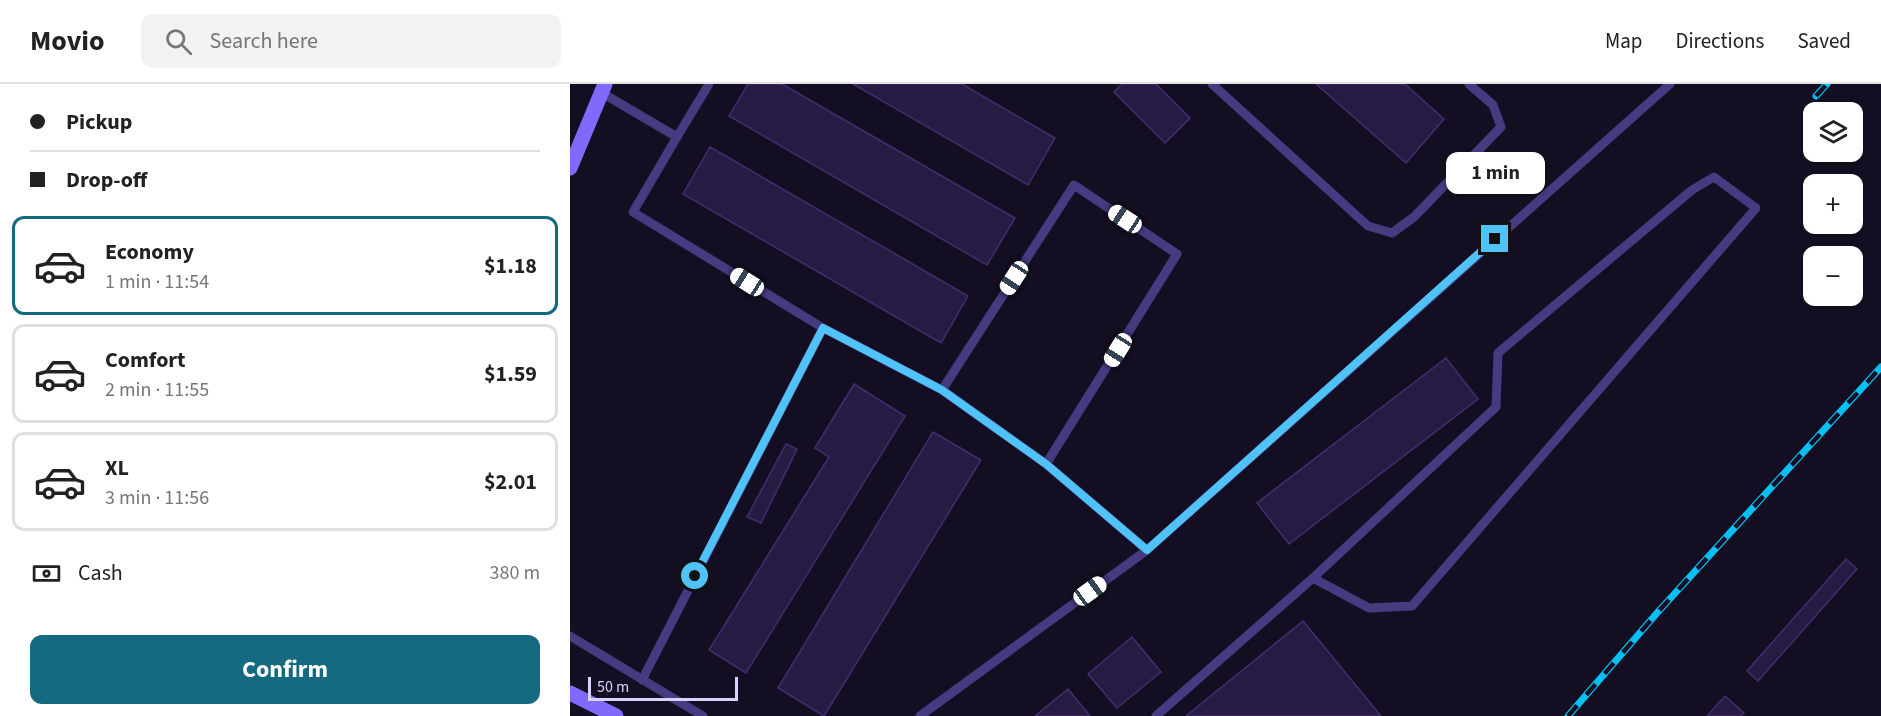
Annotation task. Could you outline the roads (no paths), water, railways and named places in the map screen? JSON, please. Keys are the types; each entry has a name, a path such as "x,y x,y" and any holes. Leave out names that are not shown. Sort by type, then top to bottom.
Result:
{"street":[{"path":"570,168 604,89"},
{"path":"570,693 616,716"}],"lane":[{"path":"709,84 633,212 823,328 942,390 1046,464 1147,550"},
{"path":"1212,84 1368,226 1392,233 1414,217 1501,127 1494,105 1469,84"},
{"path":"920,716 1147,550 1670,84"},
{"path":"604,89 677,137"},
{"path":"1156,716 1313,578 1496,407 1498,353 1674,205 1714,177 1756,208 1412,606 1370,608 1313,578"},
{"path":"942,390 1074,185 1178,254 1046,464"},
{"path":"642,680 823,328"},
{"path":"570,636 702,716"}],"railway":[{"path":"1816,96 1827,84"},
{"path":"1568,716 1657,613 1881,367"}]}
